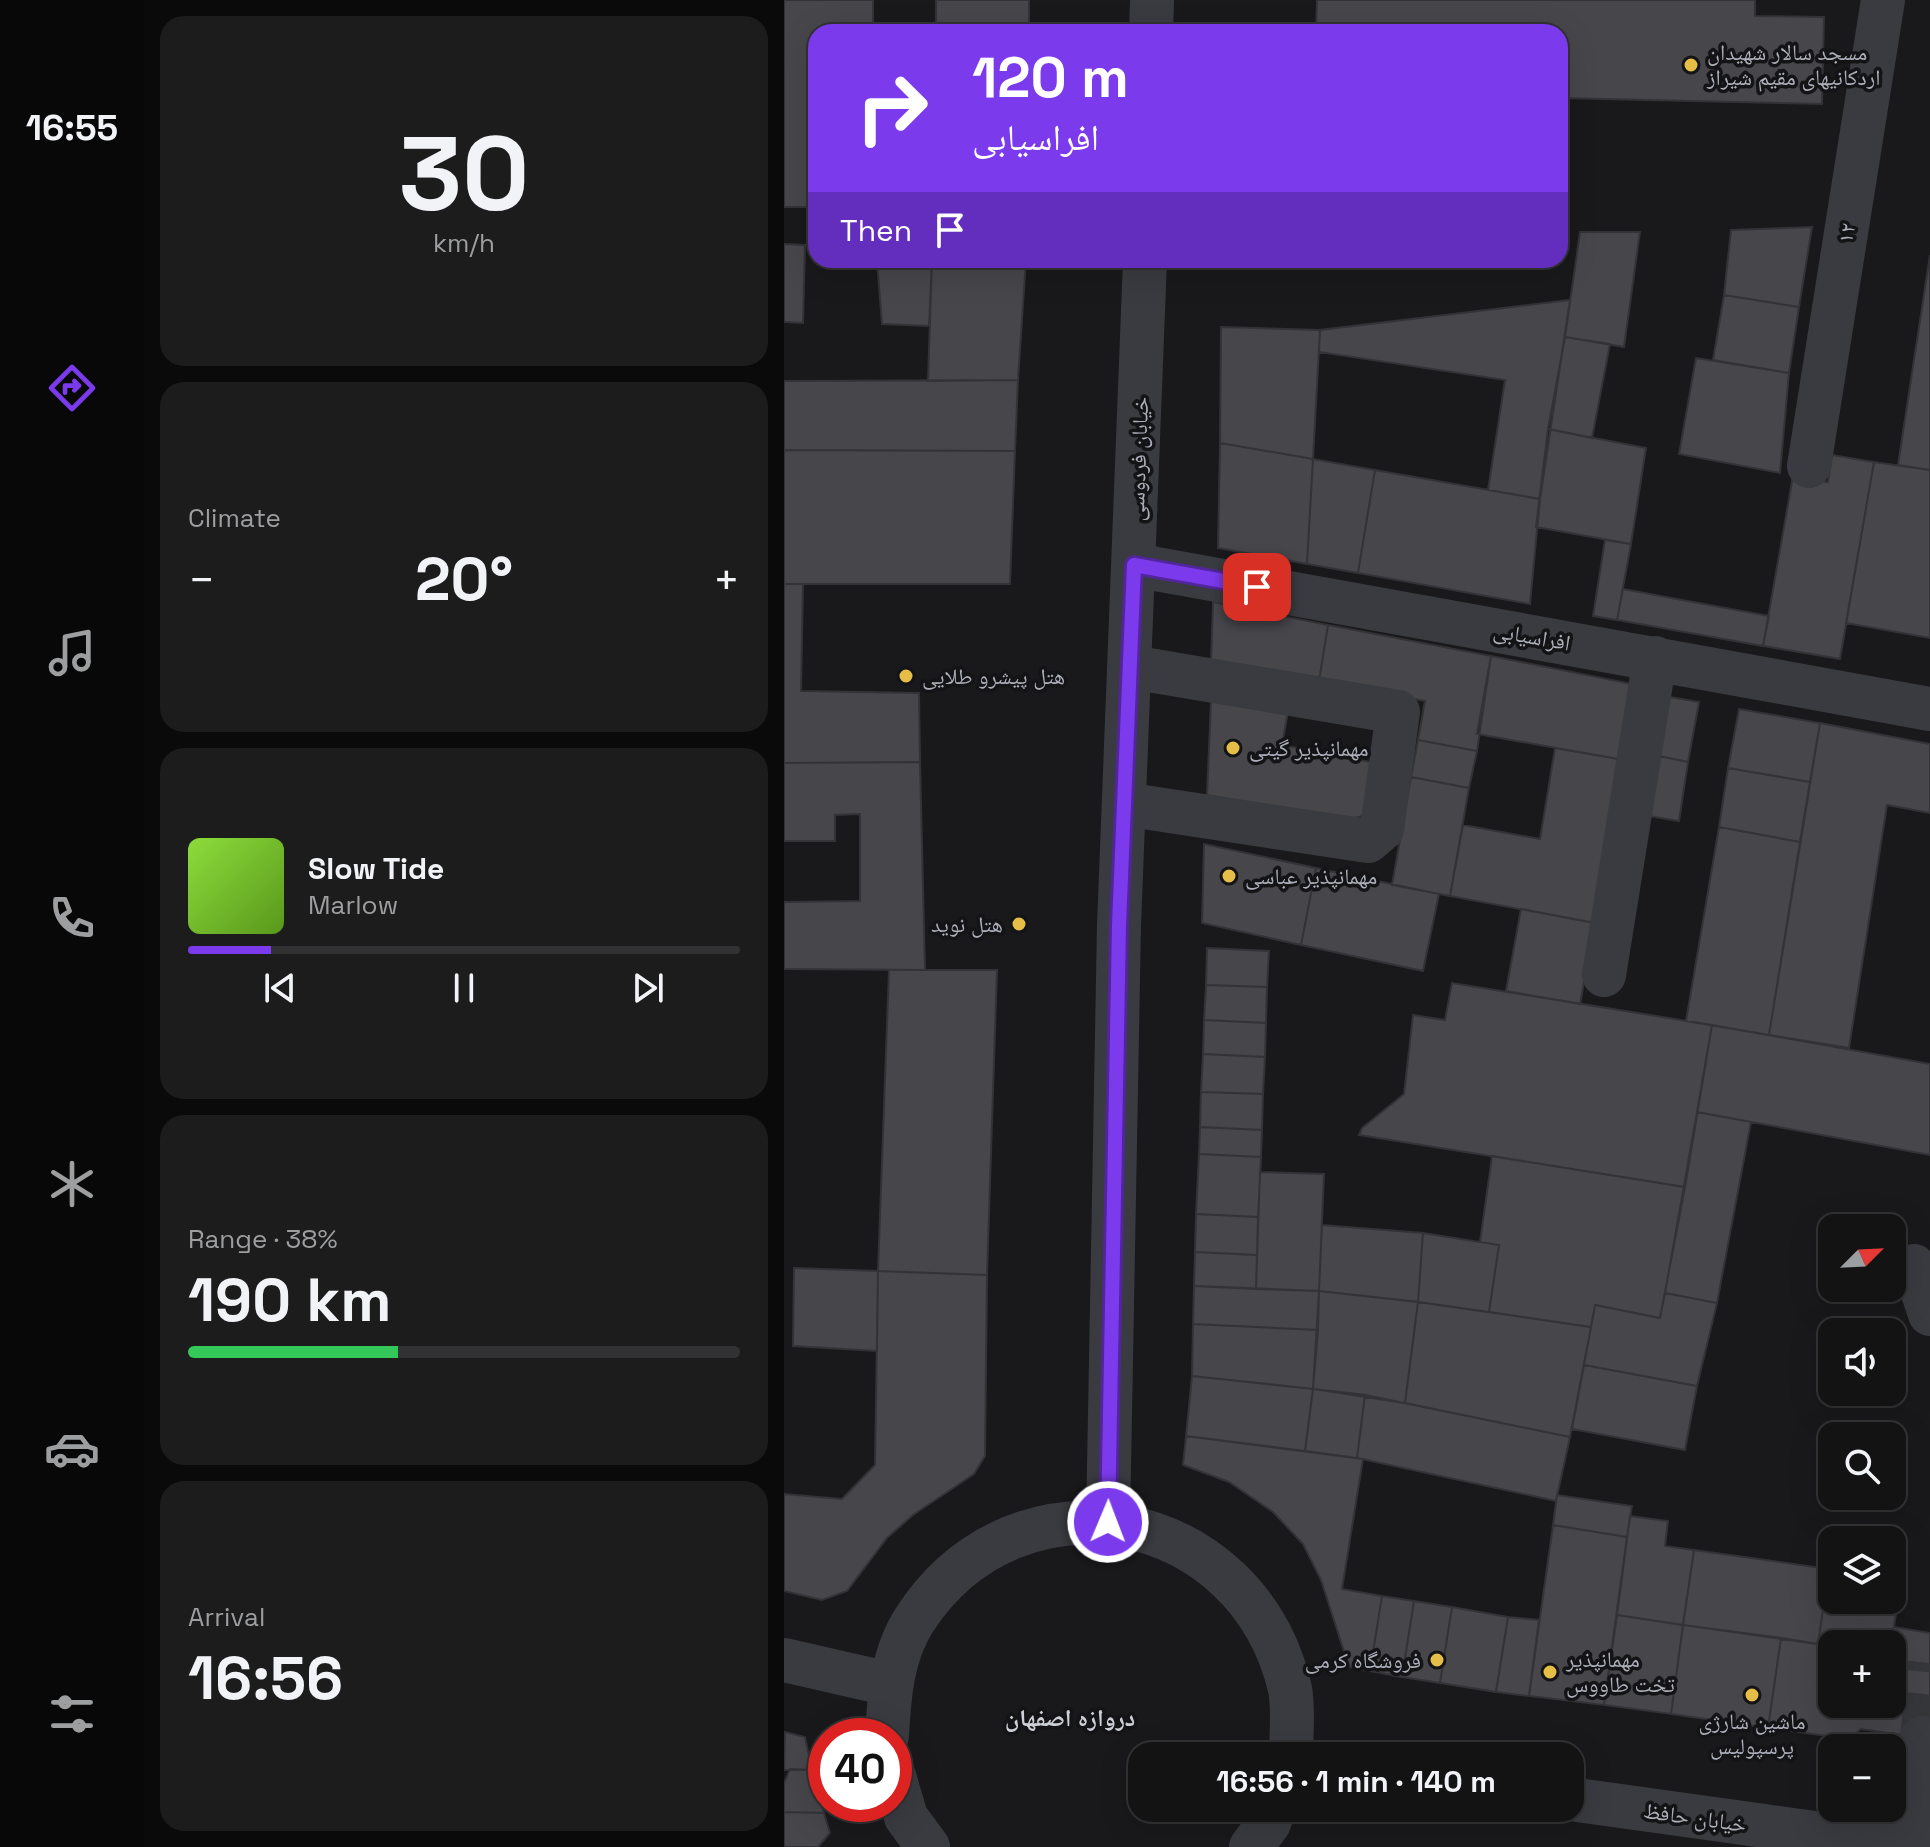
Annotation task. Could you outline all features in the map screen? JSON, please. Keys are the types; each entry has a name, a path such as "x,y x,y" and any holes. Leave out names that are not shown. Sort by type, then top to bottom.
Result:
{"street":[{"path":"1151,24 1152,0"},
{"name":"۱۲","path":"1809,466 1883,0"},
{"name":"خیابان فردوسی","path":"1108,1522 1124,804 1145,268"},
{"name":"افراسیابی","path":"1134,565 1930,709"},
{"path":"1604,975 1655,658"},
{"path":"1124,804 1368,841 1382,829 1398,712 1131,667"},
{"path":"1914,1266 1930,1314"},
{"path":"888,1718 889,1684 914,1620 958,1568 1003,1540 1055,1524 1108,1522 1173,1539 1228,1575 1268,1629 1273,1641 1290,1691 1291,1742"},
{"path":"784,1660 889,1684"},
{"path":"1909,1846 1922,1738"},
{"name":"خیابان حافظ","path":"1584,1804 1648,1829 1916,1847"},
{"path":"910,1822 928,1847"},
{"path":"1251,1847 1269,1822"}],"building":[{"path":"784,0 873,0 873,24 808,24 808,207 784,207"},
{"path":"936,0 1029,0 1029,24 936,24"},
{"name":"مسجد سالار شهیدان اردکانیهای مقیم شیراز","path":"1317,0 1755,0 1755,16 1824,17 1822,104 1568,98 1568,24 1316,24"},
{"path":"1812,227 1799,307 1724,295 1731,230"},
{"path":"1580,232 1640,232 1624,347 1565,337"},
{"path":"784,244 805,245 803,323 784,322"},
{"path":"1930,255 1930,470 1898,465"},
{"path":"878,268 932,268 929,326 882,324"},
{"path":"932,268 1025,268 1018,380 928,381"},
{"path":"1724,295 1799,307 1789,373 1713,360"},
{"path":"1570,300 1540,499 1488,490 1505,380 1319,352 1320,330"},
{"path":"1221,327 1320,330 1313,459 1220,443"},
{"path":"1565,337 1610,344 1592,438 1548,429"},
{"path":"1696,358 1789,373 1780,473 1679,454"},
{"path":"1018,380 1015,451 784,450 784,381"},
{"path":"1548,429 1646,448 1631,544 1536,527"},
{"path":"1220,443 1313,459 1307,564 1218,548"},
{"path":"784,450 1015,451 1010,584 784,584"},
{"path":"1832,455 1874,462 1840,659 1763,646 1793,476 1828,482"},
{"path":"1313,459 1375,470 1358,573 1307,564"},
{"path":"1874,462 1930,470 1930,638 1846,623"},
{"path":"1375,470 1540,499 1530,604 1358,573"},
{"path":"1605,540 1631,544 1617,620 1593,616"},
{"path":"784,584 803,584 801,691 919,693 920,762 784,763"},
{"path":"1623,589 1769,616 1763,646 1617,620"},
{"path":"1213,602 1328,625 1319,681 1211,663"},
{"path":"1328,625 1491,656 1477,751 1418,740 1425,701 1319,681"},
{"path":"1491,656 1637,685 1624,760 1477,734"},
{"path":"1670,697 1699,702 1688,762 1659,756"},
{"path":"1211,700 1288,712 1282,745 1381,764 1363,816 1345,820 1207,795"},
{"path":"1739,709 1820,723 1810,782 1728,768"},
{"path":"1820,723 1930,744 1930,813 1887,805 1849,1048 1769,1035"},
{"path":"1418,740 1477,751 1469,788 1411,777"},
{"path":"1555,748 1624,760 1595,923 1450,896 1463,825 1540,839"},
{"path":"1659,756 1688,762 1679,821 1649,816"},
{"path":"920,762 925,970 784,969 784,902 860,901 860,814 835,815 835,841 784,841 784,763"},
{"path":"1728,768 1810,782 1800,842 1719,827"},
{"path":"1411,777 1469,788 1450,896 1392,885"},
{"path":"1719,827 1800,842 1769,1035 1686,1021"},
{"path":"1204,844 1316,868 1301,945 1202,923"},
{"path":"1316,868 1439,894 1423,971 1301,945"},
{"path":"1521,909 1595,923 1580,1004 1506,991"},
{"path":"1207,948 1269,951 1267,987 1206,985"},
{"path":"889,970 997,970 987,1275 878,1271"},
{"path":"1452,983 1712,1025 1685,1187 1359,1135 1362,1128 1404,1094 1413,1015 1445,1020"},
{"path":"1206,985 1267,987 1266,1023 1204,1020"},
{"path":"1204,1020 1266,1023 1265,1057 1203,1054"},
{"path":"1712,1025 1930,1064 1930,1155 1697,1112"},
{"path":"1203,1054 1265,1057 1263,1094 1201,1092"},
{"path":"1201,1092 1263,1094 1262,1130 1200,1127"},
{"path":"1697,1112 1751,1122 1717,1303 1665,1293"},
{"path":"1200,1127 1262,1130 1261,1157 1199,1154"},
{"path":"1199,1154 1261,1157 1258,1217 1196,1214"},
{"path":"1492,1156 1685,1187 1660,1318 1595,1305 1591,1327 1489,1312 1499,1245 1480,1242"},
{"path":"1260,1172 1324,1174 1319,1291 1256,1289"},
{"path":"1196,1214 1258,1217 1257,1255 1195,1252"},
{"path":"1322,1225 1423,1233 1418,1302 1319,1291"},
{"path":"1423,1233 1499,1245 1489,1312 1418,1302"},
{"path":"1195,1252 1257,1255 1256,1289 1194,1286"},
{"path":"794,1268 878,1271 877,1351 793,1346"},
{"path":"878,1271 987,1275 985,1456 974,1474 913,1515 887,1538 847,1591 822,1600 784,1591 784,1494 842,1499 875,1465"},
{"path":"1194,1286 1319,1291 1318,1330 1193,1324"},
{"path":"1319,1291 1418,1302 1405,1403 1313,1389"},
{"path":"1665,1293 1717,1303 1697,1386 1584,1365 1595,1305 1660,1318"},
{"path":"1418,1302 1591,1327 1570,1437 1405,1403"},
{"path":"1193,1324 1318,1330 1313,1389 1192,1376"},
{"path":"1584,1365 1697,1386 1685,1450 1572,1429"},
{"path":"1192,1376 1313,1389 1305,1451 1186,1436"},
{"path":"1313,1389 1365,1395 1357,1458 1305,1451"},
{"path":"1365,1395 1570,1437 1556,1501 1357,1458"},
{"path":"1186,1436 1363,1459 1342,1589 1382,1596 1370,1671 1349,1667 1321,1580 1303,1544 1273,1512 1229,1482 1183,1465"},
{"path":"1557,1495 1632,1506 1627,1537 1553,1525"},
{"path":"1630,1516 1668,1521 1665,1546 1694,1550 1683,1625 1617,1615"},
{"path":"1553,1525 1627,1537 1604,1705 1529,1696"},
{"path":"1694,1550 1818,1567 1818,1614 1822,1614 1818,1644 1683,1625"},
{"path":"1382,1596 1414,1601 1402,1677 1370,1671"},
{"path":"1414,1601 1452,1607 1440,1683 1402,1677"},
{"path":"1452,1607 1508,1617 1496,1692 1440,1683"},
{"path":"1822,1614 1896,1614 1894,1627 1930,1633 1930,1739 1861,1729 1855,1734 1818,1735 1768,1728 1781,1638 1818,1644 1818,1718 1906,1718 1906,1630 1820,1630"},
{"path":"1617,1615 1683,1625 1671,1714 1604,1705"},
{"path":"1508,1617 1539,1620 1529,1696 1496,1692"},
{"path":"1683,1625 1781,1638 1768,1728 1671,1714"},
{"path":"785,1732 805,1737 808,1770 784,1770"},
{"path":"790,1769 808,1770 808,1813 784,1812 784,1783"},
{"path":"784,1812 808,1813 808,1822 827,1822 830,1833 818,1847 784,1847"}],"tunnel":[{"path":"1922,1738 1930,1663"}],"place":[{"name":"مسجد سالار شهیدان اردکانیهای مقیم شیراز","path":"1691,65"},
{"name":"هتل پیشرو طلایی","path":"906,676"},
{"name":"مهمانپذیر گیتی","path":"1233,748"},
{"name":"مهمانپذیر عباسی","path":"1229,876"},
{"name":"هتل نوید","path":"1019,924"},
{"name":"فروشگاه کرمی","path":"1437,1660"},
{"name":"مهمانپذیر تخت طاووس","path":"1550,1672"},
{"name":"ماشین شارژی پرسپولیس","path":"1752,1695"}],"district":[{"name":"دروازه اصفهان","path":"1070,1717"}],"route":[{"path":"1108,1522 1119,925 1134,565 1257,587"}]}
